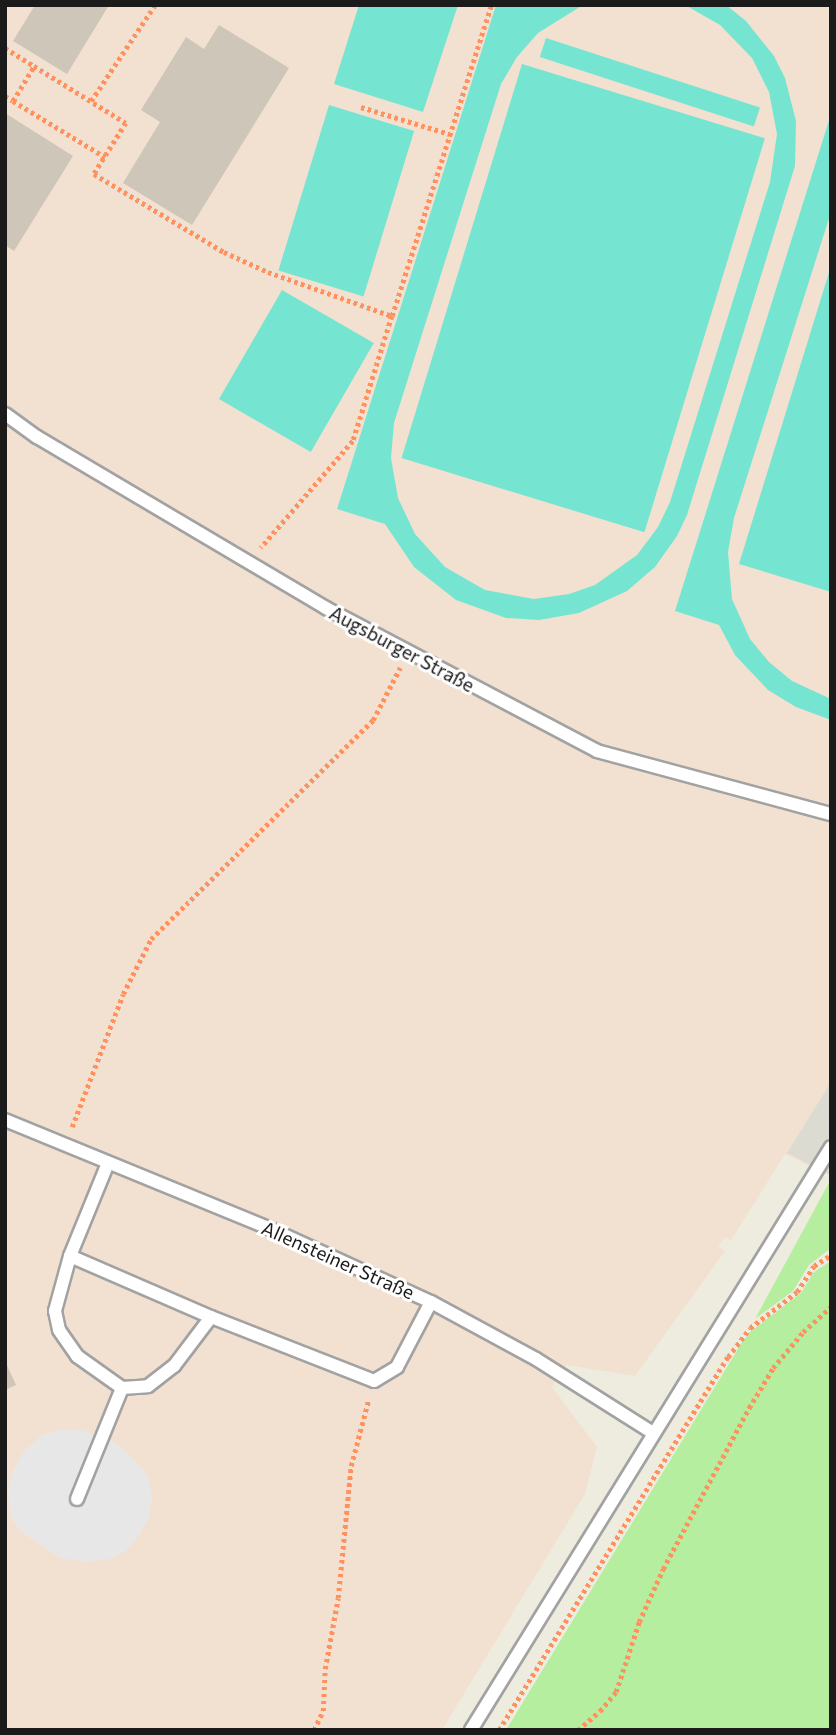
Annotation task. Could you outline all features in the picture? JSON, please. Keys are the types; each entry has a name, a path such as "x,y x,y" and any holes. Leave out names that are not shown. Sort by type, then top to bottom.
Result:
{"lane":[{"name":"Augsburger Straße","path":"5,414 49,444 248,563 407,652 597,751 831,814"},
{"name":"Allensteiner Straße","path":"5,1120 275,1231 431,1301 536,1359 653,1433"},
{"path":"471,1730 831,1147"},
{"path":"108,1163 70,1256 55,1311 59,1330 77,1356 122,1388 148,1386 174,1366 211,1317"},
{"path":"70,1256 211,1317 374,1381 397,1367 431,1301"},
{"path":"77,1499 122,1388"}],"path":[{"path":"91,101 155,5"},
{"path":"248,563 353,441 491,5"},
{"path":"5,48 126,122 94,174 224,252 268,272 392,316"},
{"path":"13,101 34,66"},
{"path":"5,96 105,157"},
{"path":"361,107 450,134"},
{"path":"64,1144 123,994 151,939 373,720 393,687 407,652"},
{"path":"499,1730 729,1357 750,1328 790,1298 814,1266 831,1255"},
{"path":"578,1730 600,1711 616,1692 639,1622 663,1569 748,1408 788,1350 831,1307"},
{"path":"314,1730 324,1711 325,1669 338,1598 351,1466 374,1381"}],"shaded area":[{"path":"5,5 831,5 831,1176 785,1154 731,1240 725,1237 718,1246 725,1251 635,1376 566,1365 552,1387 597,1447 585,1494 442,1730 5,1730"},
{"path":"359,5 458,5 423,112 334,84"},
{"path":"496,5 583,5 538,33 517,57 501,84 394,423 391,458 398,498 415,534 445,567 485,590 534,599 569,594 595,585 637,555 658,527 670,502 770,182 777,134 769,92 752,58 720,25 685,5 726,5 746,21 774,56 785,78 796,121 795,166 687,515 677,536 655,567 627,591 579,613 539,620 506,618 456,600 414,567 385,524 337,509"},
{"path":"546,38 760,108 754,127 540,57"},
{"path":"522,64 765,138 644,532 402,458"},
{"path":"329,105 414,131 364,296 278,270"},
{"path":"831,114 831,212 734,518 728,552 732,599 750,639 769,662 792,681 831,699 831,720 796,707 768,690 735,655 719,625 675,611"},
{"path":"831,266 831,592 739,564"},
{"path":"282,290 374,343 311,452 219,399"},
{"path":"831,1082 831,1175 787,1153"},
{"path":"60,1430 81,1430 118,1444 148,1475 152,1496 149,1517 139,1536 125,1552 110,1559 87,1562 60,1558 20,1531 11,1517 8,1493 13,1470 25,1450 42,1435"}],"green space":[{"path":"831,1179 831,1248 809,1265 793,1291 755,1319"},
{"path":"831,1261 831,1730 506,1730 741,1344 750,1332 801,1293 814,1272"}],"building":[{"path":"35,5 109,5 67,74 13,41"},
{"path":"219,25 289,68 192,225 123,183 160,122 141,110 186,37 204,49"},
{"path":"5,113 73,156 14,251 5,245"},
{"path":"5,1361 16,1385 5,1390"}]}
